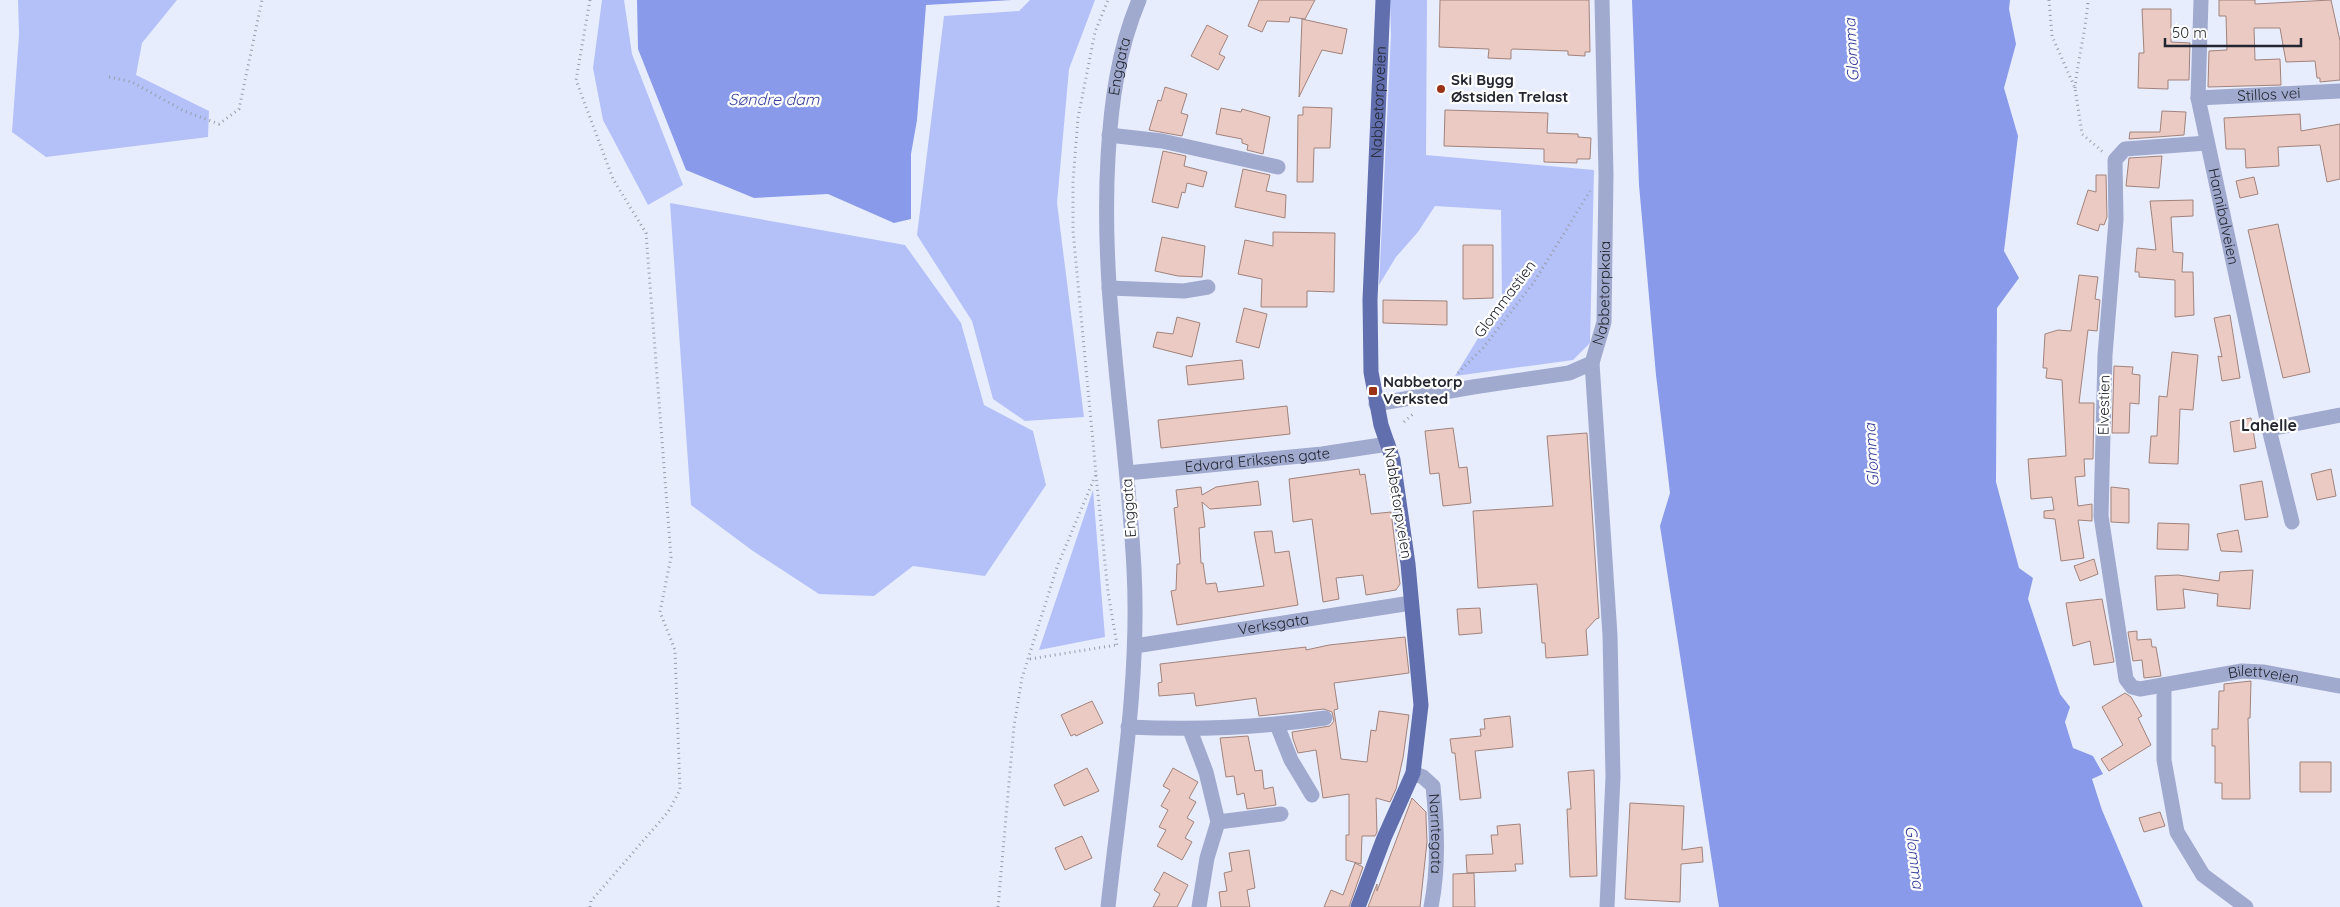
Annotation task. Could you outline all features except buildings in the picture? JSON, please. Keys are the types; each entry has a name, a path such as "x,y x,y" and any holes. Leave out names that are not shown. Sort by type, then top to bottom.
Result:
{"main road":[{"name":"Nabbetorpveien","path":"1358,907 1384,838 1413,773 1421,705 1411,603 1393,460 1376,404 1371,372 1370,300 1383,0"}],"street":[{"name":"Enggata","path":"1108,907 1135,646 1134,570 1127,473 1109,288 1106,230 1109,135 1118,68 1124,43 1139,0"},
{"name":"Nabbetorpkaia","path":"1376,404 1569,373 1592,363 1604,322 1606,174 1602,0"},
{"name":"Hannibalveien","path":"2201,0 2198,98 2269,429 2292,522"},
{"name":"Stillos vei","path":"2198,98 2340,91"},
{"path":"1109,135 1162,141 1278,167"},
{"path":"2115,160 2126,150 2207,143"},
{"name":"Elvestien","path":"2115,160 2116,220 2105,355 2101,516 2126,679 2132,687 2140,689 2187,680"},
{"path":"1109,288 1184,291 1208,287"},
{"path":"1592,363 1610,635 1613,777 1607,907"},
{"path":"2269,429 2340,415"},
{"name":"Edvard Eriksens gate","path":"1127,473 1322,454 1388,444"},
{"name":"Verksgata","path":"1135,646 1411,603"},
{"name":"Bilettveien","path":"2187,680 2242,671 2263,672 2340,686"},
{"path":"2164,685 2164,760 2177,832 2203,876 2246,907"},
{"path":"1128,728 1190,730 1277,726 1325,718"},
{"path":"1277,726 1291,760 1312,795"},
{"path":"1190,730 1206,772 1218,822 1207,858 1200,907"},
{"name":"Narntegata","path":"1413,773 1423,777 1433,786 1437,829 1435,889 1432,907"},
{"path":"1218,822 1281,814"}],"path":[{"path":"109,77 132,82 184,111 219,124 239,110 262,0"},
{"path":"590,0 576,80 613,179 646,233 671,557 660,612 675,650 680,790 668,812 591,901 590,907"},
{"path":"1108,0 1093,41 1078,118 1072,182 1074,231 1096,474 1108,592 1116,645"},
{"path":"2050,0 2052,36 2075,88"},
{"path":"2088,0 2086,31 2077,64 2075,88 2082,134 2115,160"},
{"name":"Glommastien","path":"1455,376 1482,348 1534,282 1587,194 1606,174"},
{"path":"1404,422 1434,394"},
{"path":"998,907 1014,726 1022,678 1030,659 1057,567 1096,474"},
{"path":"1030,659 1116,645 1135,646"}],"shaded area":[{"path":"18,0 177,0 142,43 136,75 209,111 208,137 46,157 12,132 19,35"},
{"path":"602,0 624,0 632,54 683,185 648,205 603,120 593,68"},
{"path":"1030,0 1095,0 1069,69 1057,203 1084,417 1025,421 993,399 972,321 917,235 944,16 1019,11"},
{"path":"1390,0 1427,0 1426,155 1594,170 1590,343 1573,360 1455,376 1502,299 1501,210 1435,206 1418,232 1396,257 1379,285 1391,35"},
{"path":"670,203 905,245 961,323 984,405 1033,431 1046,485 985,576 913,566 874,596 819,594 753,551 691,505"},
{"path":"1093,490 1105,637 1039,650"}],"water":[{"name":"Søndre dam","path":"637,0 1012,0 926,5 917,120 911,154 911,219 894,223 828,194 754,198 686,170 638,49"},
{"name":"Glomma","path":"1632,0 2010,0 2009,9 2016,44 2004,88 2018,136 2004,251 2019,278 1997,308 1996,482 2019,568 2033,578 2028,599 2060,694 2070,707 2065,722 2073,748 2093,756 2103,774 2092,779 2102,810 2143,907 1719,907 1660,526 1670,493 1656,375 1639,185"}],"place":[{"name":"Ski Bygg Østsiden Trelast","path":"1441,89"},
{"name":"Nabbetorp Verksted","path":"1373,391"}],"district":[{"name":"Lahelle","path":"2269,425"}]}
